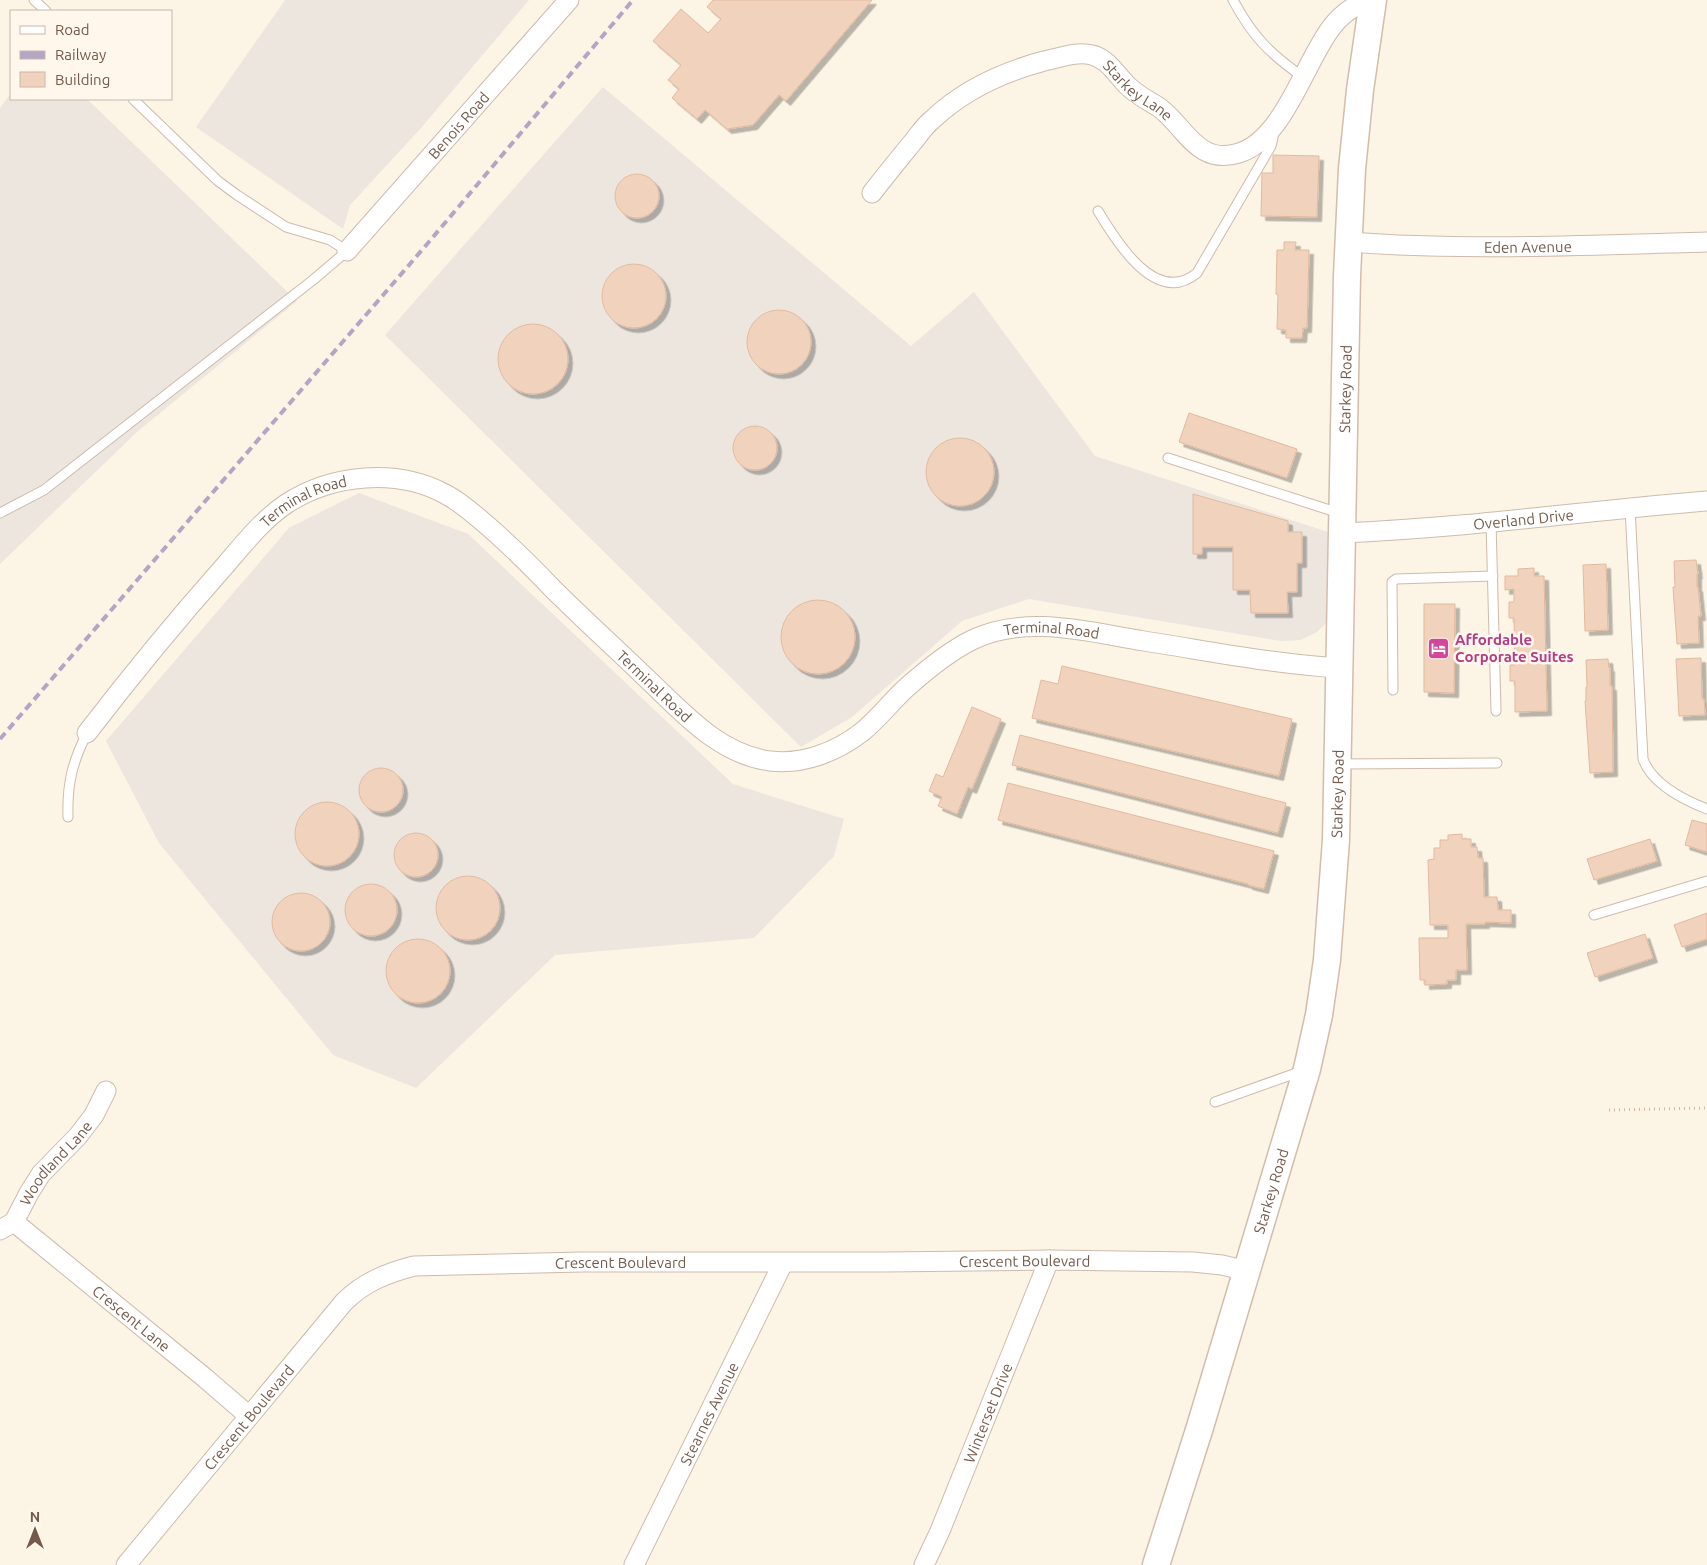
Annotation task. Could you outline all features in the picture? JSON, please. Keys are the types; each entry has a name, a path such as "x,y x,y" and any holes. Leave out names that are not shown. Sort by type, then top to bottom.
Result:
{"main road":[{"name":"Starkey Road","path":"1156,1565 1307,1069 1319,1015 1328,960 1336,840 1349,242 1354,149 1360,90 1373,0"}],"street":[{"name":"Benois Road","path":"347,251 569,0"},
{"name":"Starkey Lane","path":"872,193 931,120 967,92 1019,68 1076,54 1092,55 1113,68 1137,95 1159,108 1174,120 1191,142 1199,148 1212,154 1227,156 1240,153 1261,140 1271,130 1330,28 1343,15 1366,0"},
{"name":"Eden Avenue","path":"1349,242 1394,245 1528,246 1707,242"},
{"name":"Terminal Road","path":"87,733 138,667 266,519 299,496 322,486 347,480 376,477 400,478 423,484 444,493 460,503 502,537 680,709 719,744 738,754 754,759 775,762 796,761 815,757 842,745 862,732 904,690 939,661 970,641 990,633 1015,628 1056,627 1298,665 1340,668"},
{"name":"Overland Drive","path":"1342,523 1401,531 1630,507 1707,501"},
{"name":"Woodland Lane","path":"7,1226 42,1174 94,1116 106,1090"},
{"name":"Crescent Lane","path":"7,1226 205,1378 249,1416"},
{"name":"Crescent Boulevard","path":"126,1565 344,1302 372,1280 392,1271 414,1266 582,1262 783,1263 1049,1260 1193,1262 1222,1265 1247,1271"},
{"name":"Winterset Drive","path":"924,1565 940,1531 1049,1260"},
{"name":"Stearnes Avenue","path":"634,1565 783,1263"}],"lane":[{"path":"34,0 45,10"},
{"path":"1233,0 1258,40 1277,58 1303,77"},
{"path":"0,513 44,490 347,251 330,240 286,227 237,195 218,181 134,100"},
{"path":"1098,211 1125,252 1138,265 1157,279 1168,283 1179,283 1190,279 1197,273 1259,170 1271,146 1273,138 1271,130"},
{"path":"1168,458 1342,523"},
{"path":"1630,507 1643,760 1646,769 1652,775 1673,791 1696,805 1707,809"},
{"path":"1492,522 1496,712"},
{"path":"1393,690 1392,582 1396,579 1493,576"},
{"path":"68,817 67,796 70,774 77,753 87,733"},
{"path":"1338,764 1497,763"},
{"path":"1594,915 1707,881"},
{"path":"1215,1102 1307,1069"}],"path":[{"path":"1609,1110 1707,1108"}],"shaded area":[{"path":"285,0 529,0 421,128 350,205 343,229 196,127"},
{"path":"603,87 911,346 974,292 1095,456 1331,533 1328,621 1317,632 1301,640 1281,641 1029,599 962,621 852,717 801,747 385,335"},
{"path":"10,94 10,100 88,100 297,301 138,431 0,564 0,108"},
{"path":"359,493 468,534 733,784 844,819 834,856 754,938 555,955 416,1088 333,1055 159,843 106,741 289,528"}],"building":[{"path":"713,0 872,0 786,101 779,95 753,125 727,129 705,110 697,119 672,98 679,89 668,80 681,65 653,41 681,9 708,33 721,19 707,7"},
{"path":"1273,155 1319,156 1317,217 1261,216 1262,173 1273,173"},
{"path":"637,174 649,178 655,184 659,196 655,208 649,214 637,218 625,214 619,208 615,196 619,184 625,178"},
{"path":"1284,242 1296,242 1295,250 1309,250 1307,328 1303,328 1302,338 1286,338 1286,330 1277,329 1277,250 1284,250"},
{"path":"634,264 646,266 657,273 664,284 666,296 664,308 657,319 646,326 634,328 622,326 611,319 604,308 602,296 604,284 611,273 622,266"},
{"path":"773,310 785,310 802,319 809,330 811,342 809,354 802,365 785,374 773,374 761,369 752,360 747,348 747,336 752,324 761,315"},
{"path":"540,324 553,330 562,339 566,345 568,359 566,373 558,384 547,392 526,394 519,392 508,384 500,373 498,352 500,345 508,334 519,326"},
{"path":"1189,413 1297,449 1287,478 1179,442"},
{"path":"755,426 767,430 773,436 777,448 773,460 767,466 755,470 743,466 737,460 733,448 737,436 743,430"},
{"path":"960,438 973,441 984,448 991,459 994,472 991,485 984,496 973,503 960,506 947,503 936,496 929,485 926,472 929,459 936,448 947,441"},
{"path":"1193,494 1288,521 1288,532 1302,532 1302,563 1297,563 1297,592 1287,592 1288,613 1251,613 1250,590 1233,590 1233,547 1202,547 1202,554 1193,554"},
{"path":"1696,560 1701,616 1698,616 1699,643 1677,644 1673,587 1675,587 1674,561"},
{"path":"1606,564 1608,630 1585,631 1583,565"},
{"path":"1534,568 1534,576 1544,576 1547,711 1515,712 1515,681 1510,681 1510,665 1515,665 1514,618 1509,618 1509,602 1514,602 1514,589 1505,590 1505,576 1518,576 1518,569"},
{"path":"818,600 839,606 849,616 855,637 849,658 839,668 818,674 797,668 787,658 781,637 787,616 797,606"},
{"name":"Affordable Corporate Suites","path":"1424,604 1455,604 1454,693 1424,692"},
{"path":"1701,658 1702,699 1704,699 1705,715 1679,716 1676,659"},
{"path":"1608,659 1610,686 1612,686 1613,772 1590,773 1585,701 1587,687 1586,660"},
{"path":"1062,666 1292,719 1279,776 1032,718 1041,680 1058,684"},
{"path":"972,707 1001,719 972,789 968,787 957,814 938,806 942,797 929,791 936,774 943,777"},
{"path":"1020,735 1286,803 1278,833 1012,765"},
{"path":"381,768 393,772 399,778 403,790 399,802 393,808 381,812 369,808 363,802 359,790 363,778 369,772"},
{"path":"1008,783 1274,851 1264,889 998,820"},
{"path":"327,802 339,804 350,811 357,822 359,834 357,846 350,857 339,864 327,866 315,864 304,857 297,846 295,834 297,822 304,811 315,804"},
{"path":"1692,820 1707,824 1707,852 1685,845"},
{"path":"416,833 428,837 434,843 438,855 434,867 428,873 416,877 404,873 398,867 394,855 398,843 404,837"},
{"path":"1462,834 1462,839 1471,839 1471,847 1477,847 1478,858 1483,858 1484,897 1497,897 1498,910 1511,910 1511,923 1485,922 1485,924 1466,924 1467,970 1456,970 1456,980 1447,980 1447,984 1425,985 1425,980 1420,980 1419,938 1448,938 1448,925 1430,925 1428,860 1434,859 1434,848 1440,848 1440,840 1448,840 1448,835"},
{"path":"1650,839 1657,861 1594,880 1587,859"},
{"path":"468,876 480,878 491,885 498,896 500,908 498,920 491,931 480,938 468,940 456,938 445,931 438,920 436,908 438,896 445,885 456,878"},
{"path":"366,884 376,884 390,891 397,905 397,915 390,929 376,936 366,936 356,932 349,925 345,915 345,905 349,895 356,888"},
{"path":"295,893 307,893 322,901 330,916 330,928 322,943 307,951 295,951 280,943 272,928 272,916 280,901"},
{"path":"1707,913 1707,939 1682,947 1674,925"},
{"path":"1645,934 1653,958 1595,977 1587,953"},
{"path":"418,939 430,941 441,948 448,959 450,971 448,983 441,994 430,1001 418,1003 406,1001 395,994 388,983 386,971 388,959 395,948 406,941"}],"railway":[{"path":"0,739 428,243 633,0"}],"place":[{"name":"Affordable Corporate Suites","path":"1439,648"}]}
